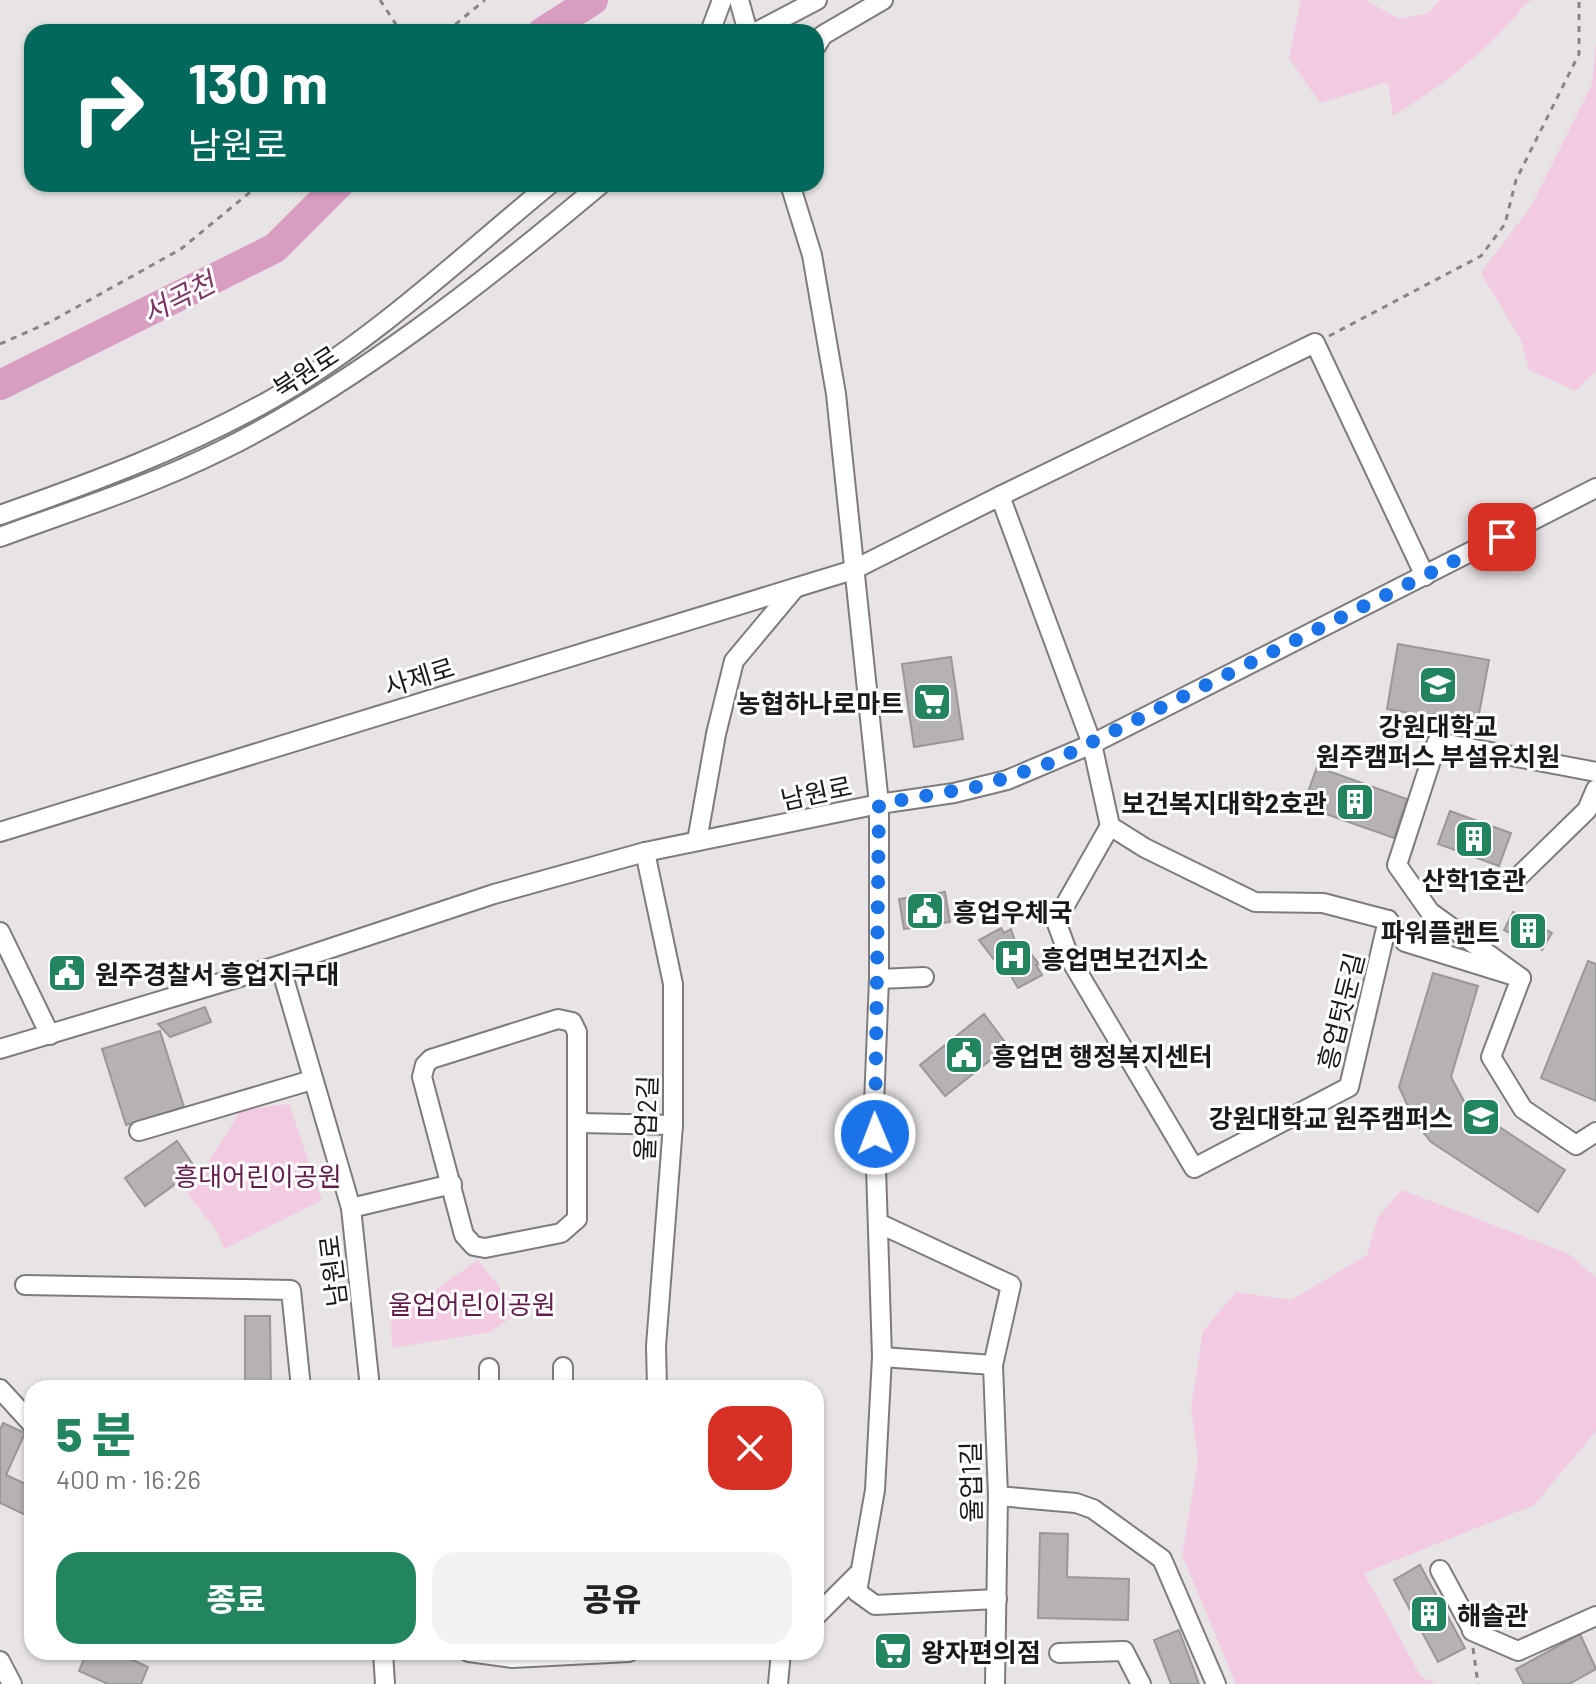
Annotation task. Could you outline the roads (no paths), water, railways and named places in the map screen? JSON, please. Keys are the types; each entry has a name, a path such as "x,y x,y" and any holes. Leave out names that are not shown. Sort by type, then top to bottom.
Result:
{"street":[{"path":"739,0 746,24"},
{"path":"771,24 817,0"},
{"path":"824,24 869,0"},
{"path":"824,34 883,0"},
{"name":"북원로","path":"0,515 142,465 275,397 371,333 540,192"},
{"name":"북원로","path":"0,537 163,478 269,425 379,355 591,192"},
{"path":"791,192 812,255"},
{"path":"804,192 836,394 879,804 879,979 874,1104 882,1357 875,1490 867,1541 857,1575 857,1592 875,1605 997,1599"},
{"name":"사제로","path":"0,832 853,570 1315,343 1425,576"},
{"name":"남원로","path":"0,1049 280,965 494,894 645,852 1007,780 1092,744 1596,488"},
{"path":"1000,496 1092,744 1110,826 1145,848 1255,902 1323,903 1388,920 1405,942 1521,978"},
{"path":"697,841 716,734 734,661 795,588"},
{"path":"1521,978 1430,912 1397,865 1437,742 1596,772"},
{"path":"1512,883 1592,812 1596,789"},
{"name":"흥업텃둔길","path":"1110,826 1056,921 1070,959 1194,1168 1349,1087 1388,920"},
{"name":"울업2길","path":"645,852 673,984 673,1125 656,1346 657,1380"},
{"path":"0,932 50,1035"},
{"name":"남원로","path":"280,965 351,1208 369,1380"},
{"path":"879,979 924,977"},
{"path":"1521,978 1491,1057 1523,1109 1576,1145 1596,1132"},
{"path":"558,1019 572,1022 577,1032 580,1123 577,1219 561,1233 485,1248 474,1246 464,1235 422,1077 425,1065 431,1059 558,1019"},
{"path":"139,1131 312,1080"},
{"path":"580,1123 673,1125"},
{"path":"351,1208 452,1184"},
{"name":"울업1길","path":"878,1223 1011,1285 993,1365 998,1496 995,1684"},
{"path":"25,1285 291,1290 300,1380"},
{"path":"882,1357 993,1365"},
{"path":"563,1367 563,1380"},
{"path":"489,1368 489,1380"},
{"path":"0,1389 24,1415"},
{"path":"998,1496 1076,1503 1093,1509 1162,1559 1216,1684"},
{"path":"1440,1570 1472,1630 1518,1651 1596,1616"},
{"path":"824,1608 857,1575"},
{"path":"1059,1653 1124,1651 1141,1684"},
{"path":"384,1660 385,1684"},
{"path":"778,1684 780,1660"},
{"path":"0,1661 12,1684"}],"waterway":[{"name":"서곡천","path":"556,24 593,0"},
{"name":"서곡천","path":"0,385 275,248 331,192"}],"place":[{"name":"강원대학교 원주캠퍼스 부설유치원","path":"1438,685"},
{"name":"농협하나로마트","path":"932,702"},
{"name":"보건복지대학2호관","path":"1355,802"},
{"name":"산학1호관","path":"1474,839"},
{"name":"흥업우체국","path":"925,911"},
{"name":"파워플랜트","path":"1528,931"},
{"name":"흥업면보건지소","path":"1013,958"},
{"name":"원주경찰서 흥업지구대","path":"67,973"},
{"name":"흥업면 행정복지센터","path":"964,1055"},
{"name":"강원대학교 원주캠퍼스","path":"1481,1117"},
{"name":"해솔관","path":"1429,1614"},
{"name":"왕자편의점","path":"893,1651"}],"park label":[{"name":"흥대어린이공원","path":"258,1175"},
{"name":"울업어린이공원","path":"472,1303"}]}
